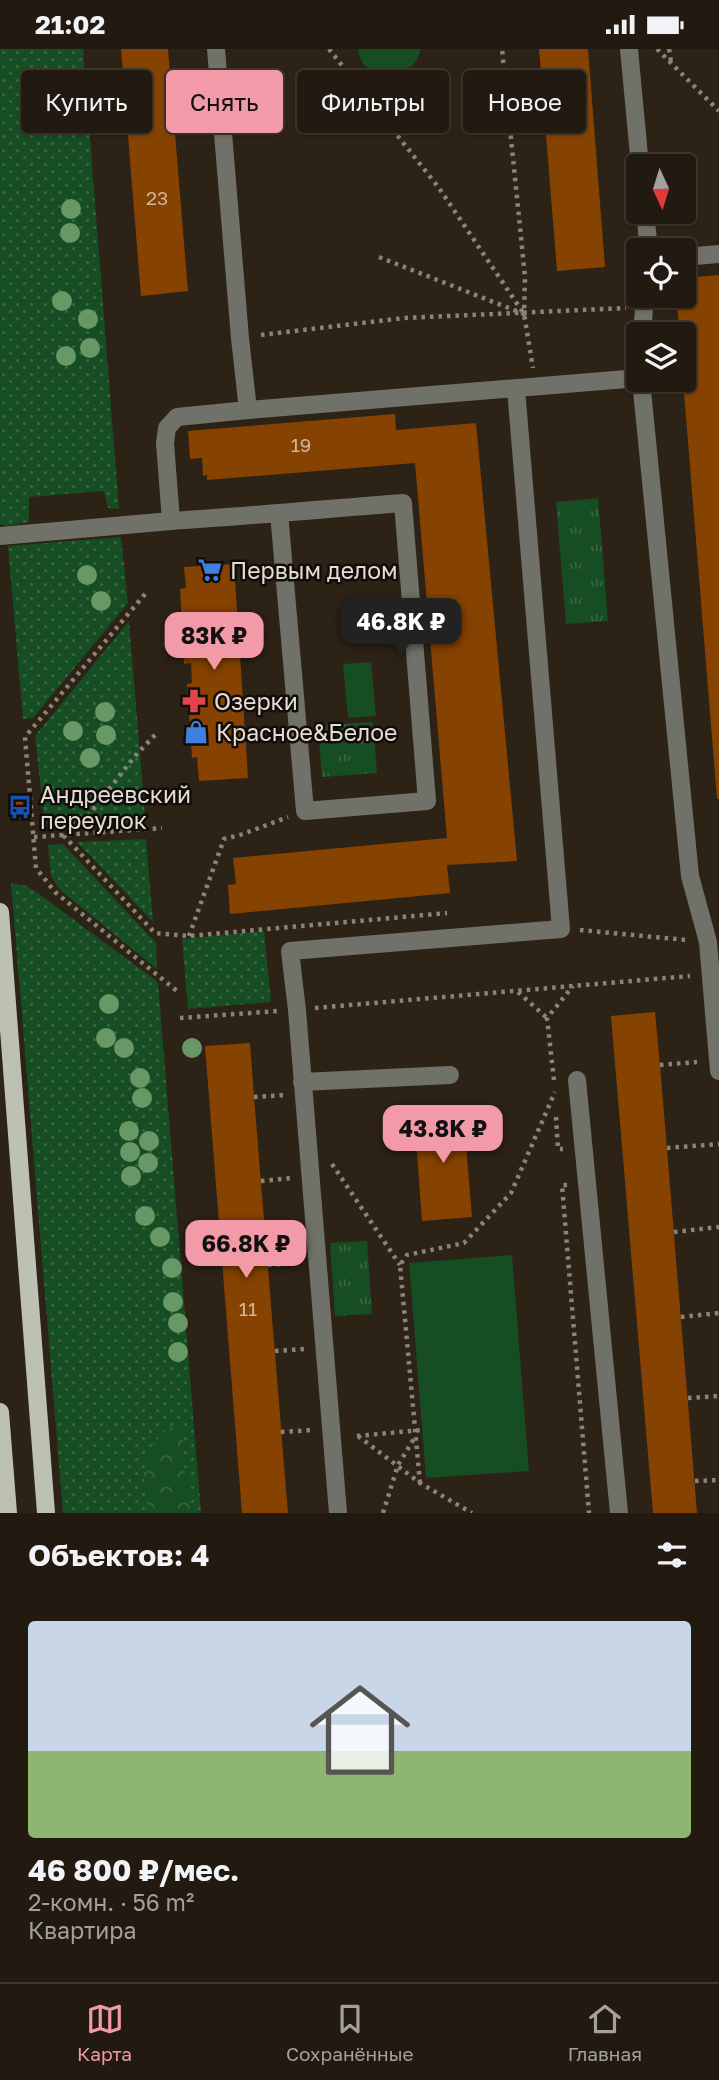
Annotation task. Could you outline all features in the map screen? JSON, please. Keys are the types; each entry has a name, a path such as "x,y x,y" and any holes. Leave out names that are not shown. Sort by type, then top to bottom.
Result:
{"main road":[{"path":"0,912 46,1513"},
{"path":"0,1412 8,1513"}],"lane":[{"path":"216,49 248,410"},
{"path":"629,49 639,154"},
{"path":"696,256 719,254"},
{"path":"171,521 165,443 167,428 177,417 626,380"},
{"path":"338,1513 290,951 561,929 516,389"},
{"path":"641,392 690,876 715,967 718,1066"},
{"path":"0,536 171,521 403,503 427,800 305,811 279,513"},
{"path":"303,1088 450,1075"},
{"path":"577,1080 619,1513"}],"path":[{"path":"329,49 439,188 524,314"},
{"path":"502,49 525,277 524,314 531,359"},
{"path":"657,49 719,111"},
{"path":"670,49 671,63"},
{"path":"379,257 524,314"},
{"path":"240,338 404,318 524,314 626,304"},
{"path":"145,594 25,737 36,868 55,892 177,991"},
{"path":"64,836 81,825 155,735"},
{"path":"189,936 224,839 305,811"},
{"path":"34,837 162,828"},
{"path":"64,836 155,933 189,936 447,913"},
{"path":"561,929 708,942"},
{"path":"368,1004 695,976 715,967"},
{"path":"517,991 547,1019"},
{"path":"660,1065 718,1066"},
{"path":"254,1097 303,1088"},
{"path":"400,1265 407,1255 464,1243 511,1193 555,1092"},
{"path":"667,1148 719,1143"},
{"path":"328,1157 400,1265 420,1483"},
{"path":"261,1181 310,1177"},
{"path":"674,1231 719,1227"},
{"path":"268,1265 317,1261"},
{"path":"681,1317 719,1313"},
{"path":"275,1351 324,1348"},
{"path":"688,1398 719,1396"},
{"path":"281,1432 358,1436 415,1433 422,1430"},
{"path":"383,1513 398,1465 415,1433"},
{"path":"358,1436 420,1483 472,1513"},
{"path":"695,1481 719,1480"}],"green space":[{"path":"0,49 83,49 85,70 21,70 21,133 90,133 119,509 108,508 104,491 29,497 29,522 6,526 0,524"},
{"path":"358,49 420,49 413,65 399,70 371,69 361,60"},
{"path":"598,498 608,621 566,624 556,502"},
{"path":"121,537 128,603 33,718 23,719 8,546"},
{"path":"129,621 145,815 141,816 142,821 45,827 35,736"},
{"path":"371,662 376,716 348,718 343,664"},
{"path":"373,722 377,773 322,777 318,726"},
{"path":"146,839 153,922 77,842"},
{"path":"63,844 156,943 157,969 60,890 51,876 48,845"},
{"path":"11,883 27,886 39,894 158,982 201,1513 63,1513"},
{"path":"264,931 271,1002 188,1009 182,939"},
{"path":"367,1241 372,1314 335,1316 330,1243"},
{"path":"512,1255 529,1471 426,1478 409,1263"},
{"path":"183,1421 186,1428 179,1453 190,1489 190,1513 150,1513 144,1482 148,1453 165,1431"}],"building":[{"path":"121,49 168,49 170,70 166,70 166,133 175,133 188,291 141,296 128,133 152,133 152,70 123,70"},
{"path":"539,49 588,49 605,267 557,271 546,133 586,133 586,70 541,70"},
{"path":"719,275 719,799 684,392 696,392 696,322 679,322 677,308 696,308 696,277"},
{"path":"395,414 396,430 476,423 517,861 447,865 450,893 230,914 228,885 236,884 233,858 447,838 415,463 207,480 207,475 203,476 202,458 190,459 188,431"},
{"path":"234,564 248,778 199,781 197,757 192,758 187,684 192,683 191,663 184,664 180,589 186,588 184,567"},
{"path":"22,797 24,816 17,816 15,798"},
{"path":"655,1012 697,1513 653,1513 611,1016"},
{"path":"250,1043 288,1513 242,1513 205,1046"},
{"path":"463,1108 472,1217 422,1221 414,1112"}],"place":[{"name":"Первым делом","path":"210,570"},
{"name":"Озерки","path":"194,701"},
{"name":"Красное&Белое","path":"196,732"},
{"name":"Андреевский переулок","path":"20,807"}]}
